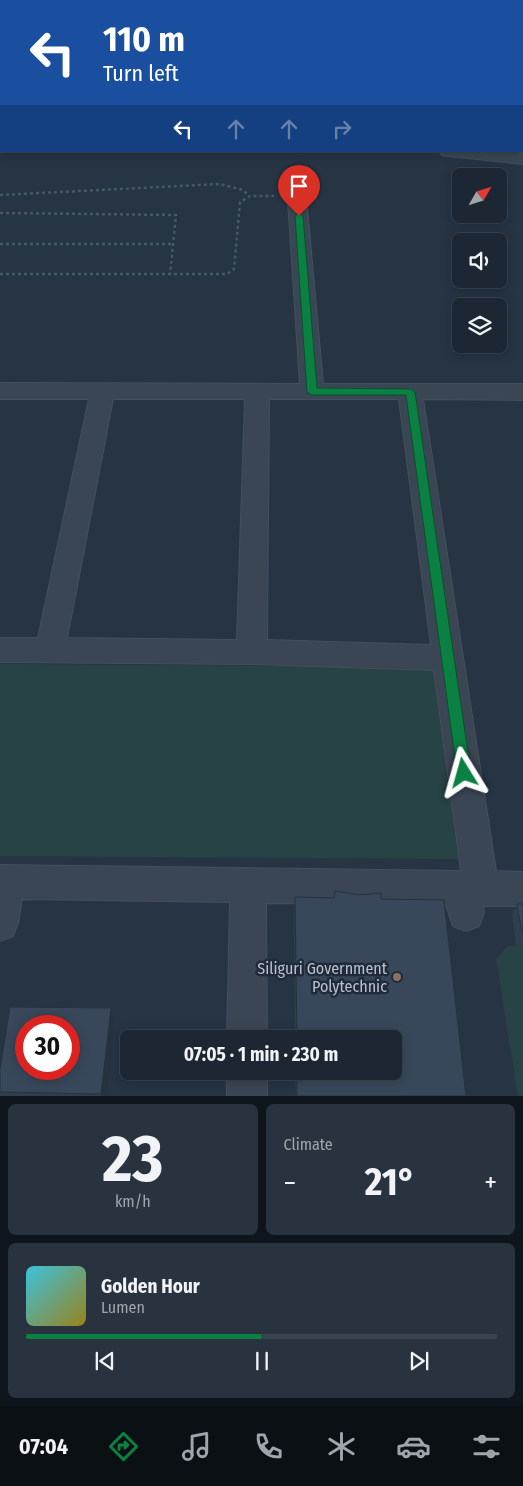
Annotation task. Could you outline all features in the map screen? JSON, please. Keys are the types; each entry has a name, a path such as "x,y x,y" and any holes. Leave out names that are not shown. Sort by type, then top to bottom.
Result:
{"street":[{"path":"457,152 523,159"},
{"path":"297,191 312,392"},
{"path":"0,391 523,392"},
{"path":"50,650 103,391"},
{"path":"252,652 257,392"},
{"path":"410,392 448,658 469,897"},
{"path":"0,650 252,652 448,658"},
{"path":"0,923 4,882 248,885 469,897 523,889"},
{"path":"247,1030 248,885"},
{"path":"247,1080 247,1096"}],"path":[{"path":"0,195 220,184 242,190 249,196"},
{"path":"0,274 227,274 234,269 240,202 242,198 297,191"},
{"path":"0,213 176,215 170,275"},
{"path":"0,244 173,244"}],"green space":[{"path":"0,664 433,667 458,859 0,856"},
{"path":"523,945 523,1096 518,1096 496,959 508,946"}],"building":[{"path":"335,891 359,895 381,893 381,899 444,900 466,1096 297,1096 297,1080 402,1080 402,1030 297,1030 295,897 334,898"},
{"path":"517,904 523,904 523,933 522,933"},
{"path":"10,1007 111,1008 101,1094 0,1092 0,1069"}],"place":[{"name":"Siliguri Government Polytechnic","path":"397,977"}],"route":[{"path":"299,216 312,392 410,392 464,773"}]}
